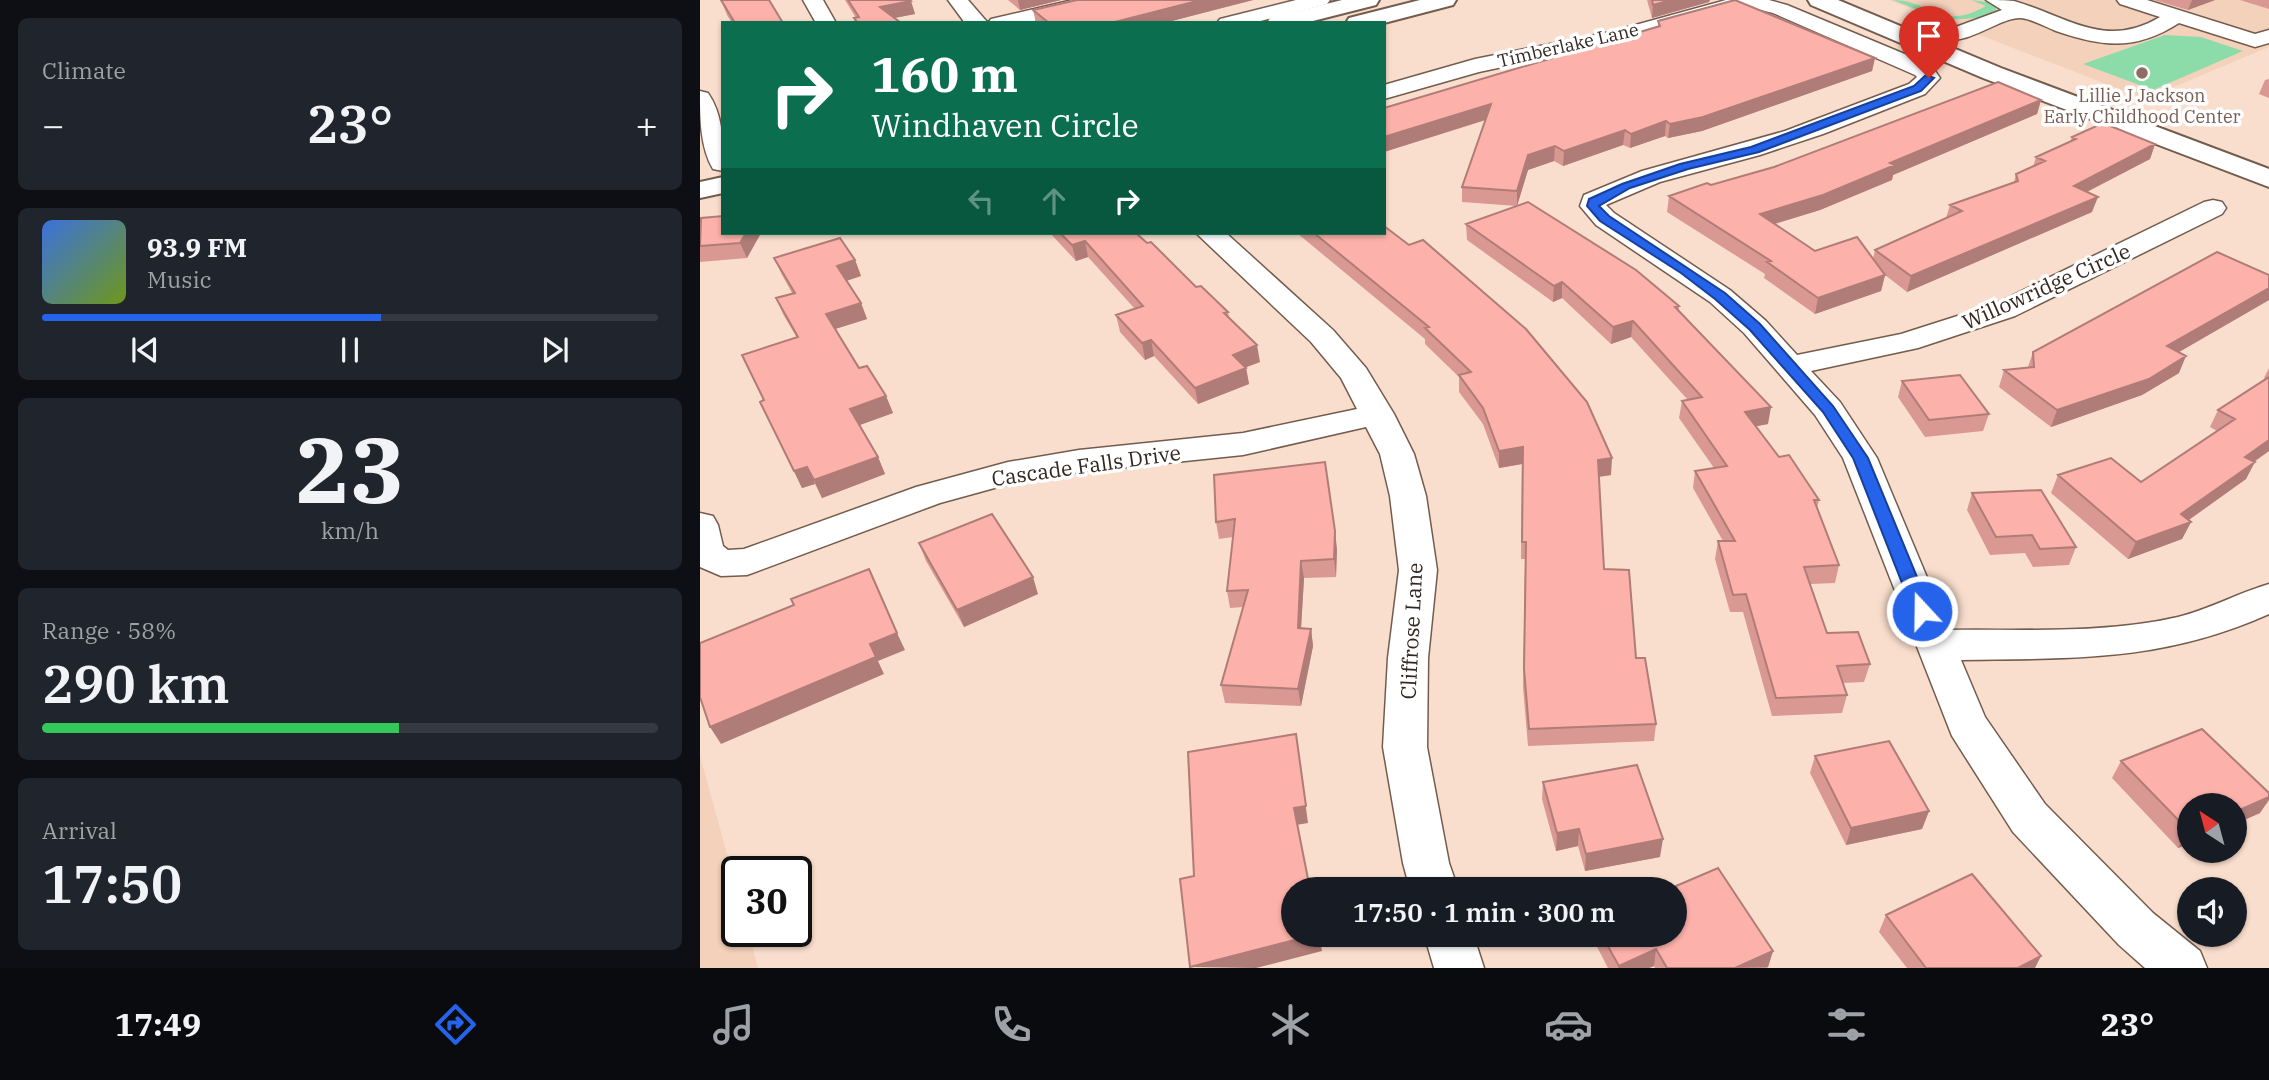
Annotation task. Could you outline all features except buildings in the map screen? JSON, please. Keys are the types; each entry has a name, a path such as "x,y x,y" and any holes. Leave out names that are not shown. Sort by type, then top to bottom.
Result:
{"main road":[{"path":"1286,21 1367,0"},
{"path":"1365,21 1445,0"},
{"path":"1819,0 1992,73 2269,179"},
{"path":"1865,0 2269,156"},
{"path":"700,169 721,163"},
{"path":"700,190 721,185"}],"street":[{"path":"813,0 825,21"},
{"path":"958,0 975,21"},
{"path":"1007,21 1099,0"},
{"path":"1235,21 1320,0"},
{"path":"1996,0 2020,11 2120,39 2157,29 2176,16"},
{"path":"2127,0 2255,41 2269,36"},
{"name":"Timberlake Lane","path":"1386,91 1475,66 1614,38 1723,5 1753,2 1780,9 1913,64 1929,78 1917,89 1755,149 1661,173 1593,201 1592,206 1605,219 1685,270 1720,296 1792,365"},
{"path":"1952,35 2020,11"},
{"path":"2098,16 2145,32"},
{"path":"707,112 721,160"},
{"name":"Willowridge Circle","path":"1792,365 1907,342 2005,310 2213,208"},
{"name":"Cliffrose Lane","path":"1212,235 1322,336 1355,375 1397,454 1418,570 1408,657 1405,747 1430,877"},
{"path":"1792,365 1828,409 1860,458 1967,724 2029,818 2136,929 2182,968"},
{"name":"Cascade Falls Drive","path":"700,525 706,552 722,563 747,562 928,495 1008,472 1079,461 1243,444 1378,414"},
{"path":"1936,645 2106,642 2156,635 2230,616 2269,598"},
{"path":"1452,947 1459,968"}],"shaded area":[{"name":"Lillie J Jackson Early Childhood Center","path":"1889,0 2269,0 2269,47 2145,99"},
{"path":"700,756 728,856 721,856 721,947 752,947 758,968 700,968"}],"green space":[{"path":"1893,0 1906,1 1946,16 1970,13 1986,6 1971,0 1993,3 1997,11 1970,19 1945,18"},
{"path":"2165,35 2201,37 2243,51 2153,90 2083,64"}],"place":[{"name":"Lillie J Jackson Early Childhood Center","path":"2142,73"}],"route":[{"path":"1922,611 1860,458 1828,409 1792,365 1720,296 1685,270 1605,219 1592,206 1593,201 1626,186 1661,173 1755,149 1917,89 1929,78"}]}
